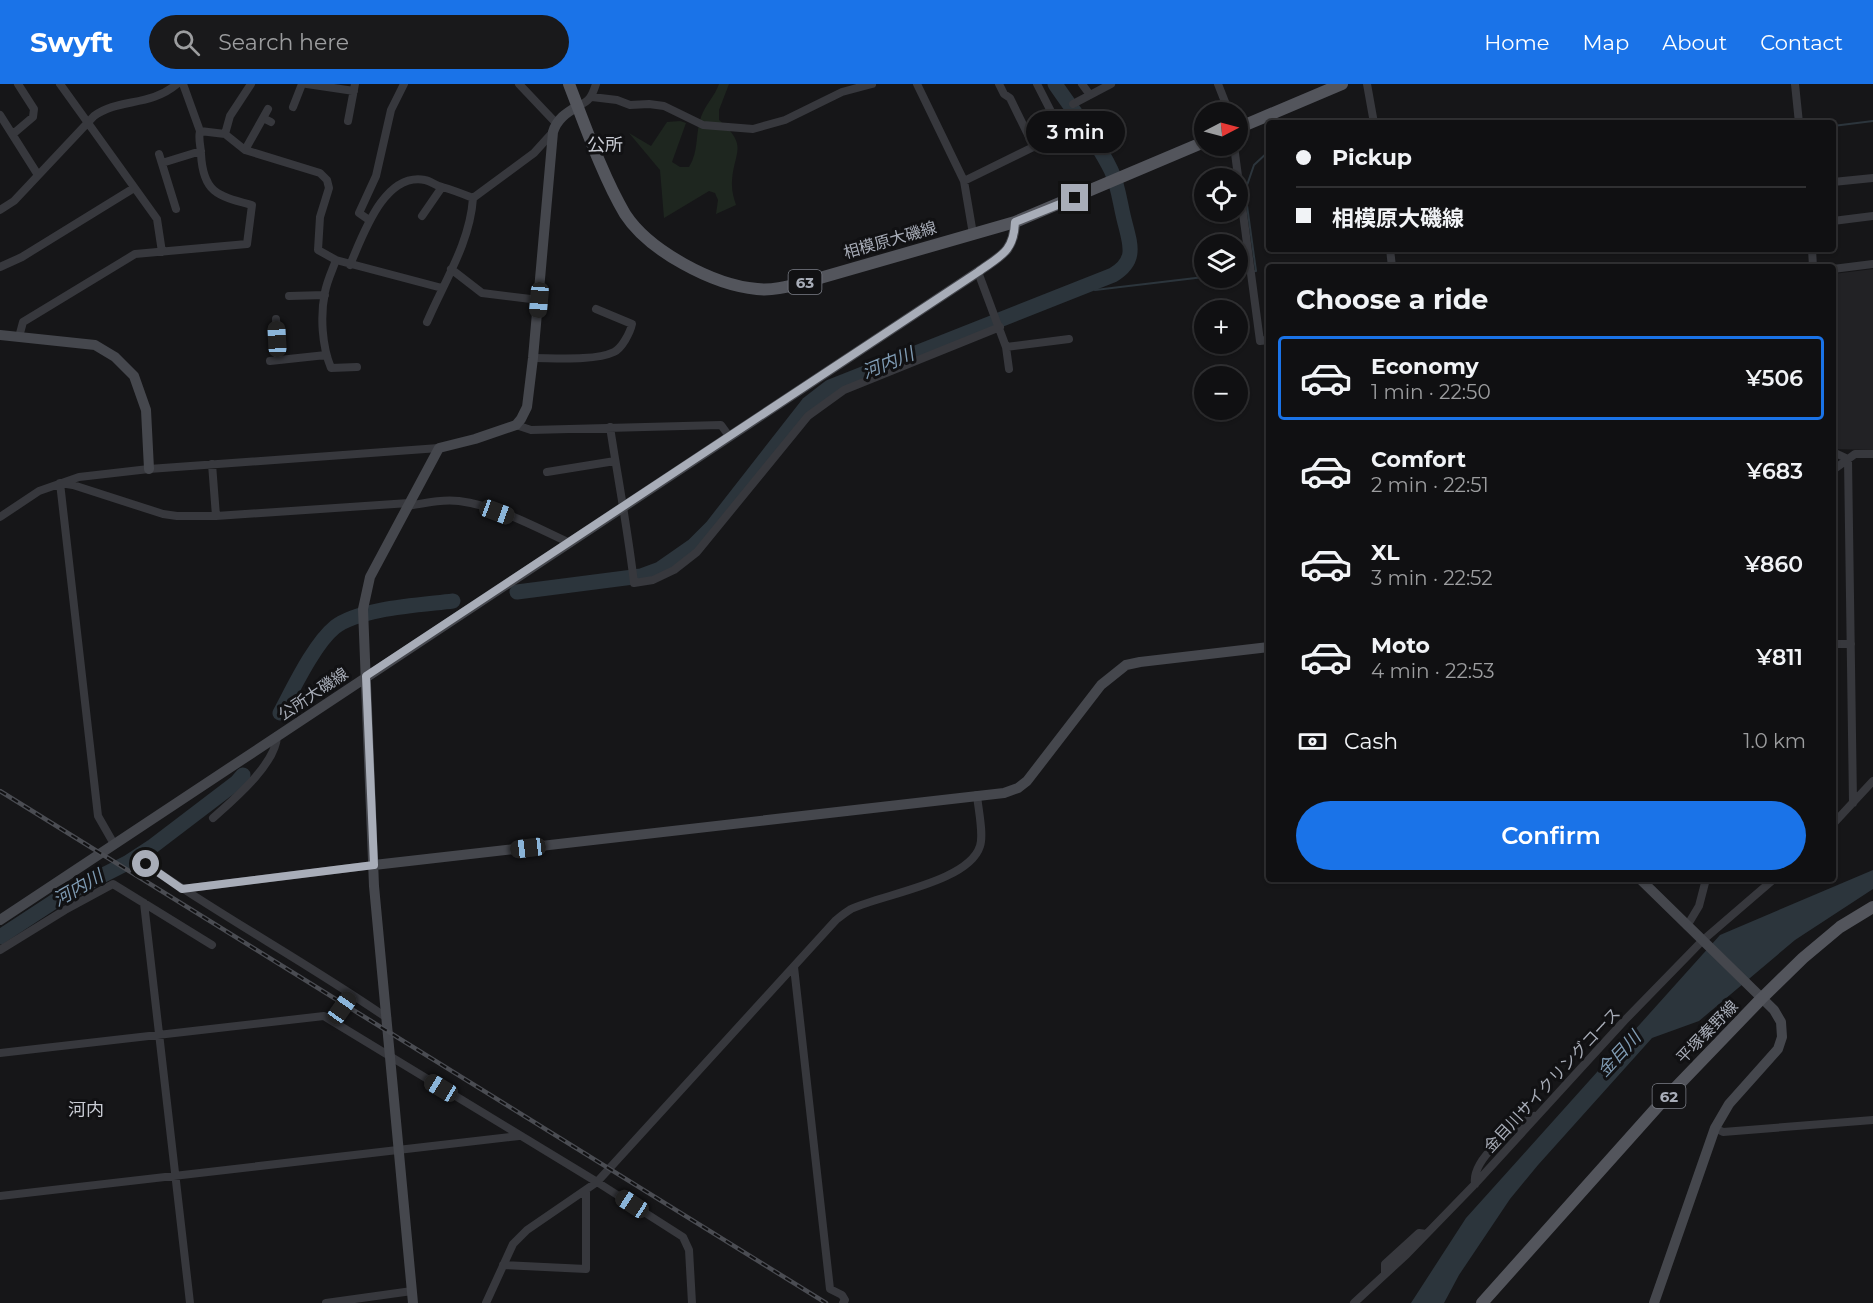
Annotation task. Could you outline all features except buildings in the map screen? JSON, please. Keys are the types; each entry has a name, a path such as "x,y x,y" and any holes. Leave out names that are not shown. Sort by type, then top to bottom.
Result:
{"main road":[{"name":"相模原大磯線","path":"569,84 615,196 638,229 661,249 707,276 732,285 759,290 779,288 1015,222 1194,146"},
{"path":"1248,124 1342,84"},
{"name":"平塚秦野線","path":"1482,1303 1659,1106 1761,999 1803,958 1840,927 1873,907"}],"street":[{"path":"13,134 33,117 34,109 18,84"},
{"path":"60,84 157,219 162,252"},
{"path":"0,210 14,201 94,116 104,109 165,94 177,84"},
{"path":"19,337 23,322 135,254 247,244 252,205 221,197 210,186 201,170 201,151 198,139 200,131 183,84"},
{"path":"225,134 230,116 251,84"},
{"path":"293,107 302,84"},
{"path":"307,84 355,87 348,121"},
{"path":"369,220 358,213 376,176 391,110 404,84"},
{"path":"0,518 39,491 79,477 149,469 439,448 516,425 527,407 554,127 519,84"},
{"path":"473,198 534,153 554,127 578,106 588,102 596,84"},
{"path":"592,97 617,100 630,105 664,106 703,125 753,129 785,120 842,92 872,84"},
{"path":"917,84 964,181 973,234"},
{"path":"999,84 1004,94 1010,98 1034,147"},
{"path":"964,181 1062,133 1037,84"},
{"path":"1082,84 1090,95"},
{"path":"1073,104 1111,84"},
{"path":"1218,84 1225,102"},
{"path":"1367,84 1373,120"},
{"path":"1795,84 1799,120"},
{"path":"245,150 268,109"},
{"path":"0,116 38,176"},
{"path":"263,118 271,122"},
{"path":"200,131 225,134 245,150 320,173 327,180 329,188 321,217 318,250 350,265 442,288"},
{"path":"162,163 201,151"},
{"path":"159,154 176,209"},
{"path":"1235,156 1260,341 1266,340"},
{"path":"1836,182 1873,178"},
{"path":"350,265 369,220 389,193 400,183 425,180 473,198"},
{"path":"422,216 442,187"},
{"path":"0,267 22,257 134,188"},
{"path":"427,322 467,235 473,198"},
{"path":"1836,221 1873,216"},
{"name":"公所大磯線","path":"0,920 978,272 1002,254 1012,243 1015,222"},
{"path":"336,260 325,295 323,314 326,355 331,368 357,367"},
{"path":"1836,269 1873,264"},
{"path":"451,269 482,292 539,300"},
{"path":"978,272 1006,347 1009,369"},
{"path":"289,296 325,295"},
{"path":"533,358 589,358 615,351 630,331 632,324 596,309"},
{"path":"276,319 274,360 326,355"},
{"path":"610,427 634,583 652,580 674,570 697,552 808,416 822,404 844,390 998,324"},
{"path":"0,335 95,345 115,357 135,376 146,410 149,469"},
{"path":"1006,347 1069,339"},
{"path":"516,425 531,430 721,425 729,436"},
{"path":"413,1303 374,865 363,609 370,577 439,448"},
{"path":"1836,453 1848,459"},
{"path":"1836,468 1855,454 1873,454"},
{"path":"1848,459 1853,803"},
{"path":"547,472 615,461"},
{"path":"212,464 216,516"},
{"path":"60,483 177,516 216,516 459,501 514,518 570,543"},
{"path":"60,483 98,816 114,844"},
{"path":"1836,644 1851,644"},
{"path":"182,889 1004,793 1018,788 1027,781 1101,685 1126,665 1266,647"},
{"path":"213,818 232,801 271,756 277,744 277,736"},
{"path":"1836,821 1873,781"},
{"path":"486,1303 513,1244 527,1230 597,1182 836,920 849,910 865,903 937,881 954,873 969,860 981,843 977,795"},
{"path":"146,864 387,1019"},
{"path":"1643,882 1774,1010 1781,1022 1782,1037 1778,1049 1729,1104 1715,1128 1654,1303"},
{"path":"1687,926 1699,906 1705,882"},
{"name":"金目川サイクリングコース","path":"1354,1303 1385,1273 1385,1264 1401,1248 1419,1233 1426,1234 1475,1184 1475,1171 1497,1142 1541,1113 1702,941 1765,883"},
{"path":"0,950 113,884 212,945"},
{"path":"144,903 190,1303"},
{"path":"794,966 830,1289 842,1294 845,1299 843,1303"},
{"path":"332,1021 351,994"},
{"path":"0,1053 324,1016 597,1182 683,1238 689,1250 692,1303"},
{"path":"1715,1128 1724,1132 1873,1120"},
{"path":"0,1196 519,1136"},
{"path":"502,1265 586,1269 585,1190"},
{"path":"326,1303 412,1291"}],"shaded area":[{"path":"719,84 729,84 719,110 719,120 735,137 737,144 738,151 732,186 736,205 716,214 718,200 715,193 709,191 664,218 660,170 629,133 651,146 667,122 686,123 672,162 680,167 689,167 694,155 701,117"},
{"path":"1873,269 1873,450 1836,449 1836,274"}],"water":[{"name":"金目川","path":"1873,870 1873,889 1795,940 1699,1021 1652,1038 1510,1199 1459,1275 1444,1303 1411,1303 1466,1218 1720,935"}],"waterway":[{"name":"河内川","path":"517,592 641,576 660,569 693,546 712,527 808,404 830,387 1113,275 1121,269 1129,257 1130,244 1113,175 1092,137 1055,84"},
{"path":"1836,126 1873,121"},
{"path":"1248,272 1256,271 1245,191 1254,165 1266,154"},
{"path":"1089,285 1095,290 1194,278"},
{"name":"河内川","path":"280,713 319,644 335,627 359,615 375,611 453,601"},
{"name":"河内川","path":"0,937 64,895 127,863 153,846 243,775"}],"railway":[{"path":"0,791 826,1303"}],"district":[{"name":"公所","path":"605,145"},
{"name":"河内","path":"86,1110"}],"route":[{"path":"146,864 182,889 374,865 366,676 978,272 1007,250 1012,243 1015,222 1075,198"}]}
